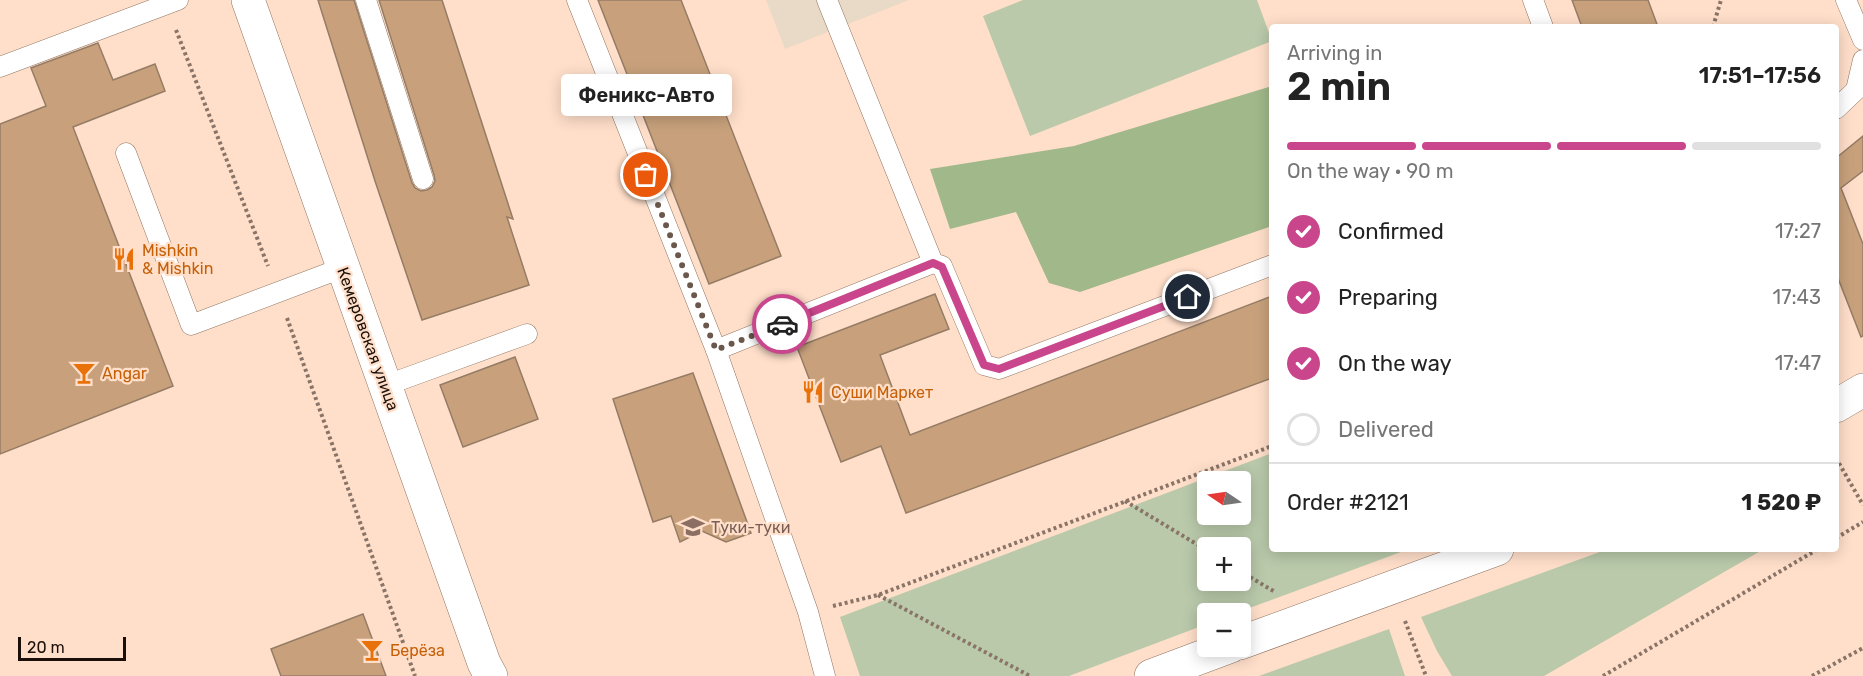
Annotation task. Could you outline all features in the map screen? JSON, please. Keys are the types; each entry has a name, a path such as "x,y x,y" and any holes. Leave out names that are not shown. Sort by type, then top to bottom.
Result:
{"street":[{"name":"Кемеровская улица","path":"248,0 384,386 484,663 491,676"},
{"path":"1251,639 1489,552"},
{"path":"1151,676 1202,657"}],"lane":[{"path":"0,67 178,0"},
{"path":"366,0 423,179"},
{"path":"577,0 716,350 808,612 825,676"},
{"path":"827,0 933,263 942,267 984,365 999,369 1269,266"},
{"path":"1533,0 1542,24"},
{"path":"1846,0 1863,40"},
{"path":"1839,106 1856,90 1863,60"},
{"path":"126,153 191,326 342,268"},
{"path":"716,350 933,263"},
{"path":"384,386 527,334"}],"path":[{"path":"1714,24 1721,0"},
{"path":"172,20 278,292 415,676"},
{"path":"808,612 878,595 1269,447"},
{"path":"1839,463 1863,505"},
{"path":"1125,501 1197,544"},
{"path":"1839,536 1863,522"},
{"path":"1603,676 1813,552"},
{"path":"878,595 1030,676"},
{"path":"1406,622 1426,676"},
{"path":"1812,676 1863,648"}],"shaded area":[{"path":"766,0 909,0 785,49"}],"green space":[{"path":"1023,0 1257,0 1269,33 1269,42 1030,136 983,16"},
{"path":"1269,87 1269,227 1080,292 1049,283 1016,212 950,229 930,169 1074,146"},
{"path":"1269,454 1269,552 1401,552 1251,607 1251,603 1197,603 1197,628 1069,676 860,676 840,617 1197,481 1197,525 1251,525 1251,471 1225,471"},
{"path":"1600,552 1759,552 1544,676 1452,676 1421,617"},
{"path":"1389,629 1405,676 1259,676"}],"building":[{"path":"318,0 354,0 412,183 421,191 432,187 435,181 434,175 379,0 442,0 513,219 507,217 529,285 422,320"},
{"path":"598,0 681,0 781,256 709,284"},
{"path":"1572,0 1648,0 1657,24 1581,24"},
{"path":"98,43 113,80 155,64 165,91 73,127 173,386 0,454 0,124 46,106 31,68"},
{"path":"1863,136 1863,171 1841,188 1863,244 1863,336 1861,337 1839,281 1839,156"},
{"path":"935,294 949,329 880,355 910,435 1269,297 1269,379 906,513 881,446 841,462 797,347"},
{"path":"515,357 538,419 463,447 440,385"},
{"path":"693,373 751,533 726,542 702,531 680,542 671,516 653,522 613,399"},
{"path":"363,614 386,676 281,676 271,649"}],"way so far":[{"path":"646,175 716,350 782,324"}],"place":[{"name":"Феникс-Авто","path":"646,175"},
{"name":"Mishkin & Mishkin","path":"124,259"},
{"name":"Angar","path":"84,373"},
{"name":"Суши Маркет","path":"813,392"},
{"name":"Туки-туки","path":"693,527"},
{"name":"Берёза","path":"372,650"}],"route":[{"path":"782,324 933,263 942,267 984,365 999,369 1188,297"}]}
